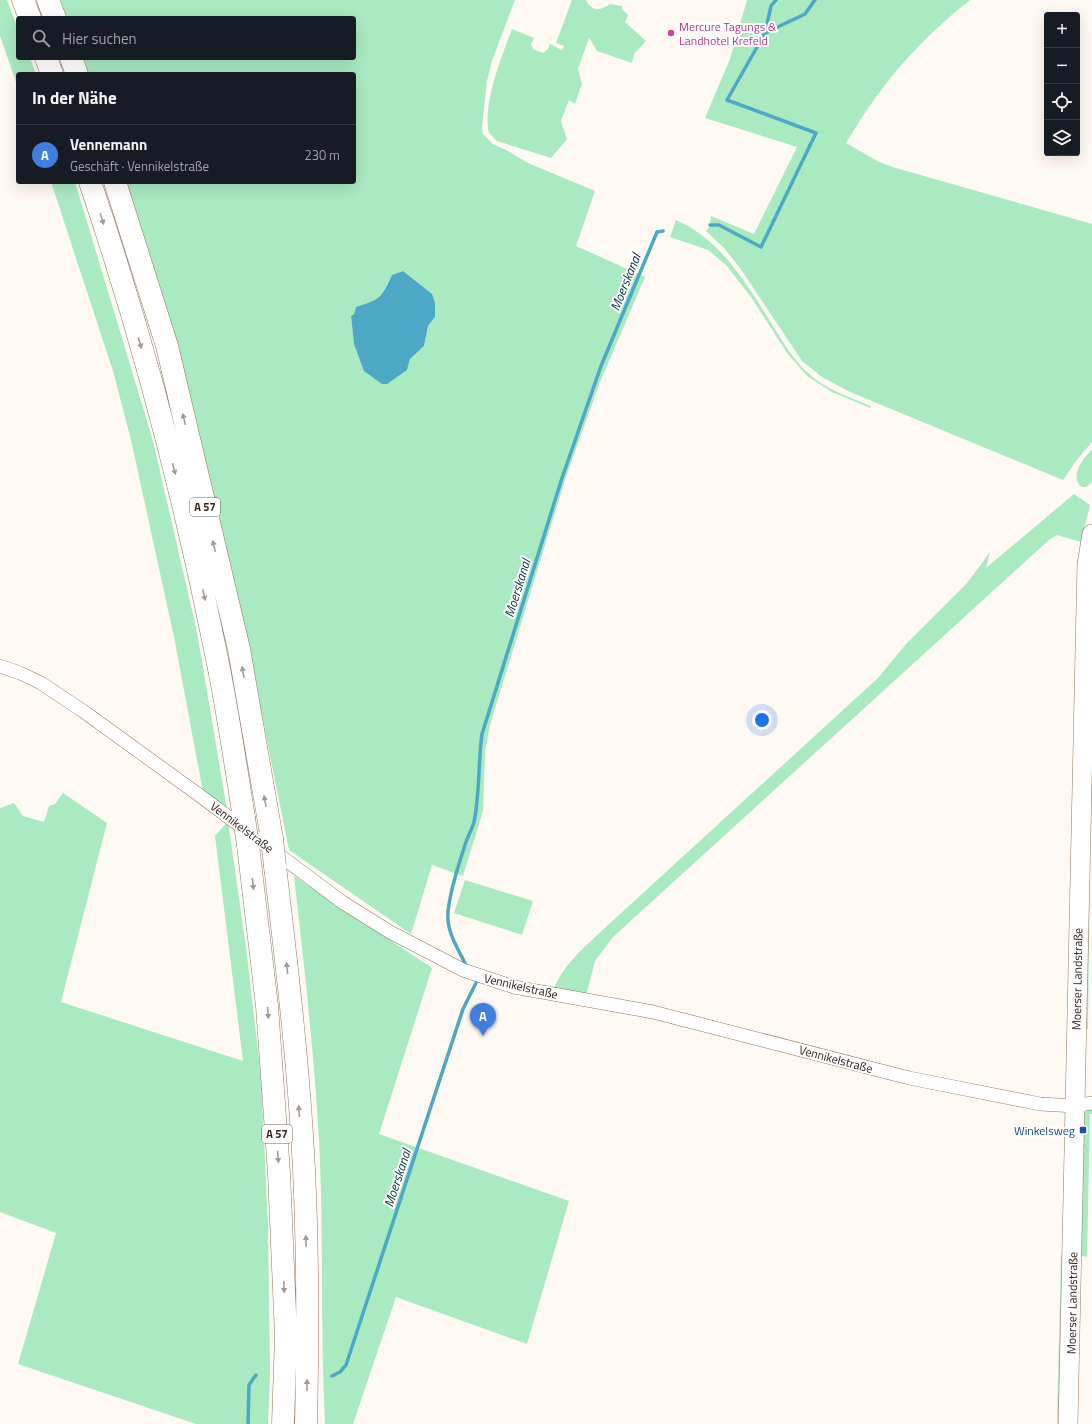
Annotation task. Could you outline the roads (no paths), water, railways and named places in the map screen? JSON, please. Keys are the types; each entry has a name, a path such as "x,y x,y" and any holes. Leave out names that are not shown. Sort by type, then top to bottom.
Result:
{"highway":[{"path":"22,0 29,16"},
{"path":"48,0 54,16"},
{"path":"47,60 51,72"},
{"path":"72,60 76,72"},
{"name":"A 57","path":"91,184 146,364 188,522 216,651 244,818 267,1006 279,1173 286,1336 283,1424"},
{"name":"A 57","path":"115,184 169,354 239,649 272,839 291,1006 304,1169 308,1337 306,1424"}],"main road":[{"name":"Moerser Landstraße","path":"1068,1424 1083,1105 1086,605 1087,564 1092,534"}],"street":[{"name":"Vennikelstraße","path":"0,666 41,683 83,711 199,795 342,902 390,932 463,970 514,986 653,1012 909,1078 1040,1104 1083,1105"}],"water":[{"path":"403,271 432,294 435,303 435,317 428,326 424,346 410,359 407,370 387,384 382,384 364,371 354,344 351,316 354,314 356,307 371,302 379,297 392,275"}],"waterway":[{"path":"765,33 771,6 776,0"},
{"name":"Moerskanal","path":"710,225 719,225 761,247 816,133 727,100 765,33 805,14 815,0"},
{"name":"Moerskanal","path":"466,965 450,931 448,912 451,892 457,870 474,822 482,734 562,478 601,366 657,232 663,231"},
{"name":"Moerskanal","path":"332,1376 340,1372 346,1365 463,1009 477,981"},
{"name":"Moerskanal","path":"248,1424 249,1385 256,1375"}],"place":[{"name":"Mercure Tagungs & Landhotel Krefeld","path":"671,33"},
{"name":"Vennemann","path":"483,1036"},
{"name":"Winkelsweg","path":"1083,1130"}]}
